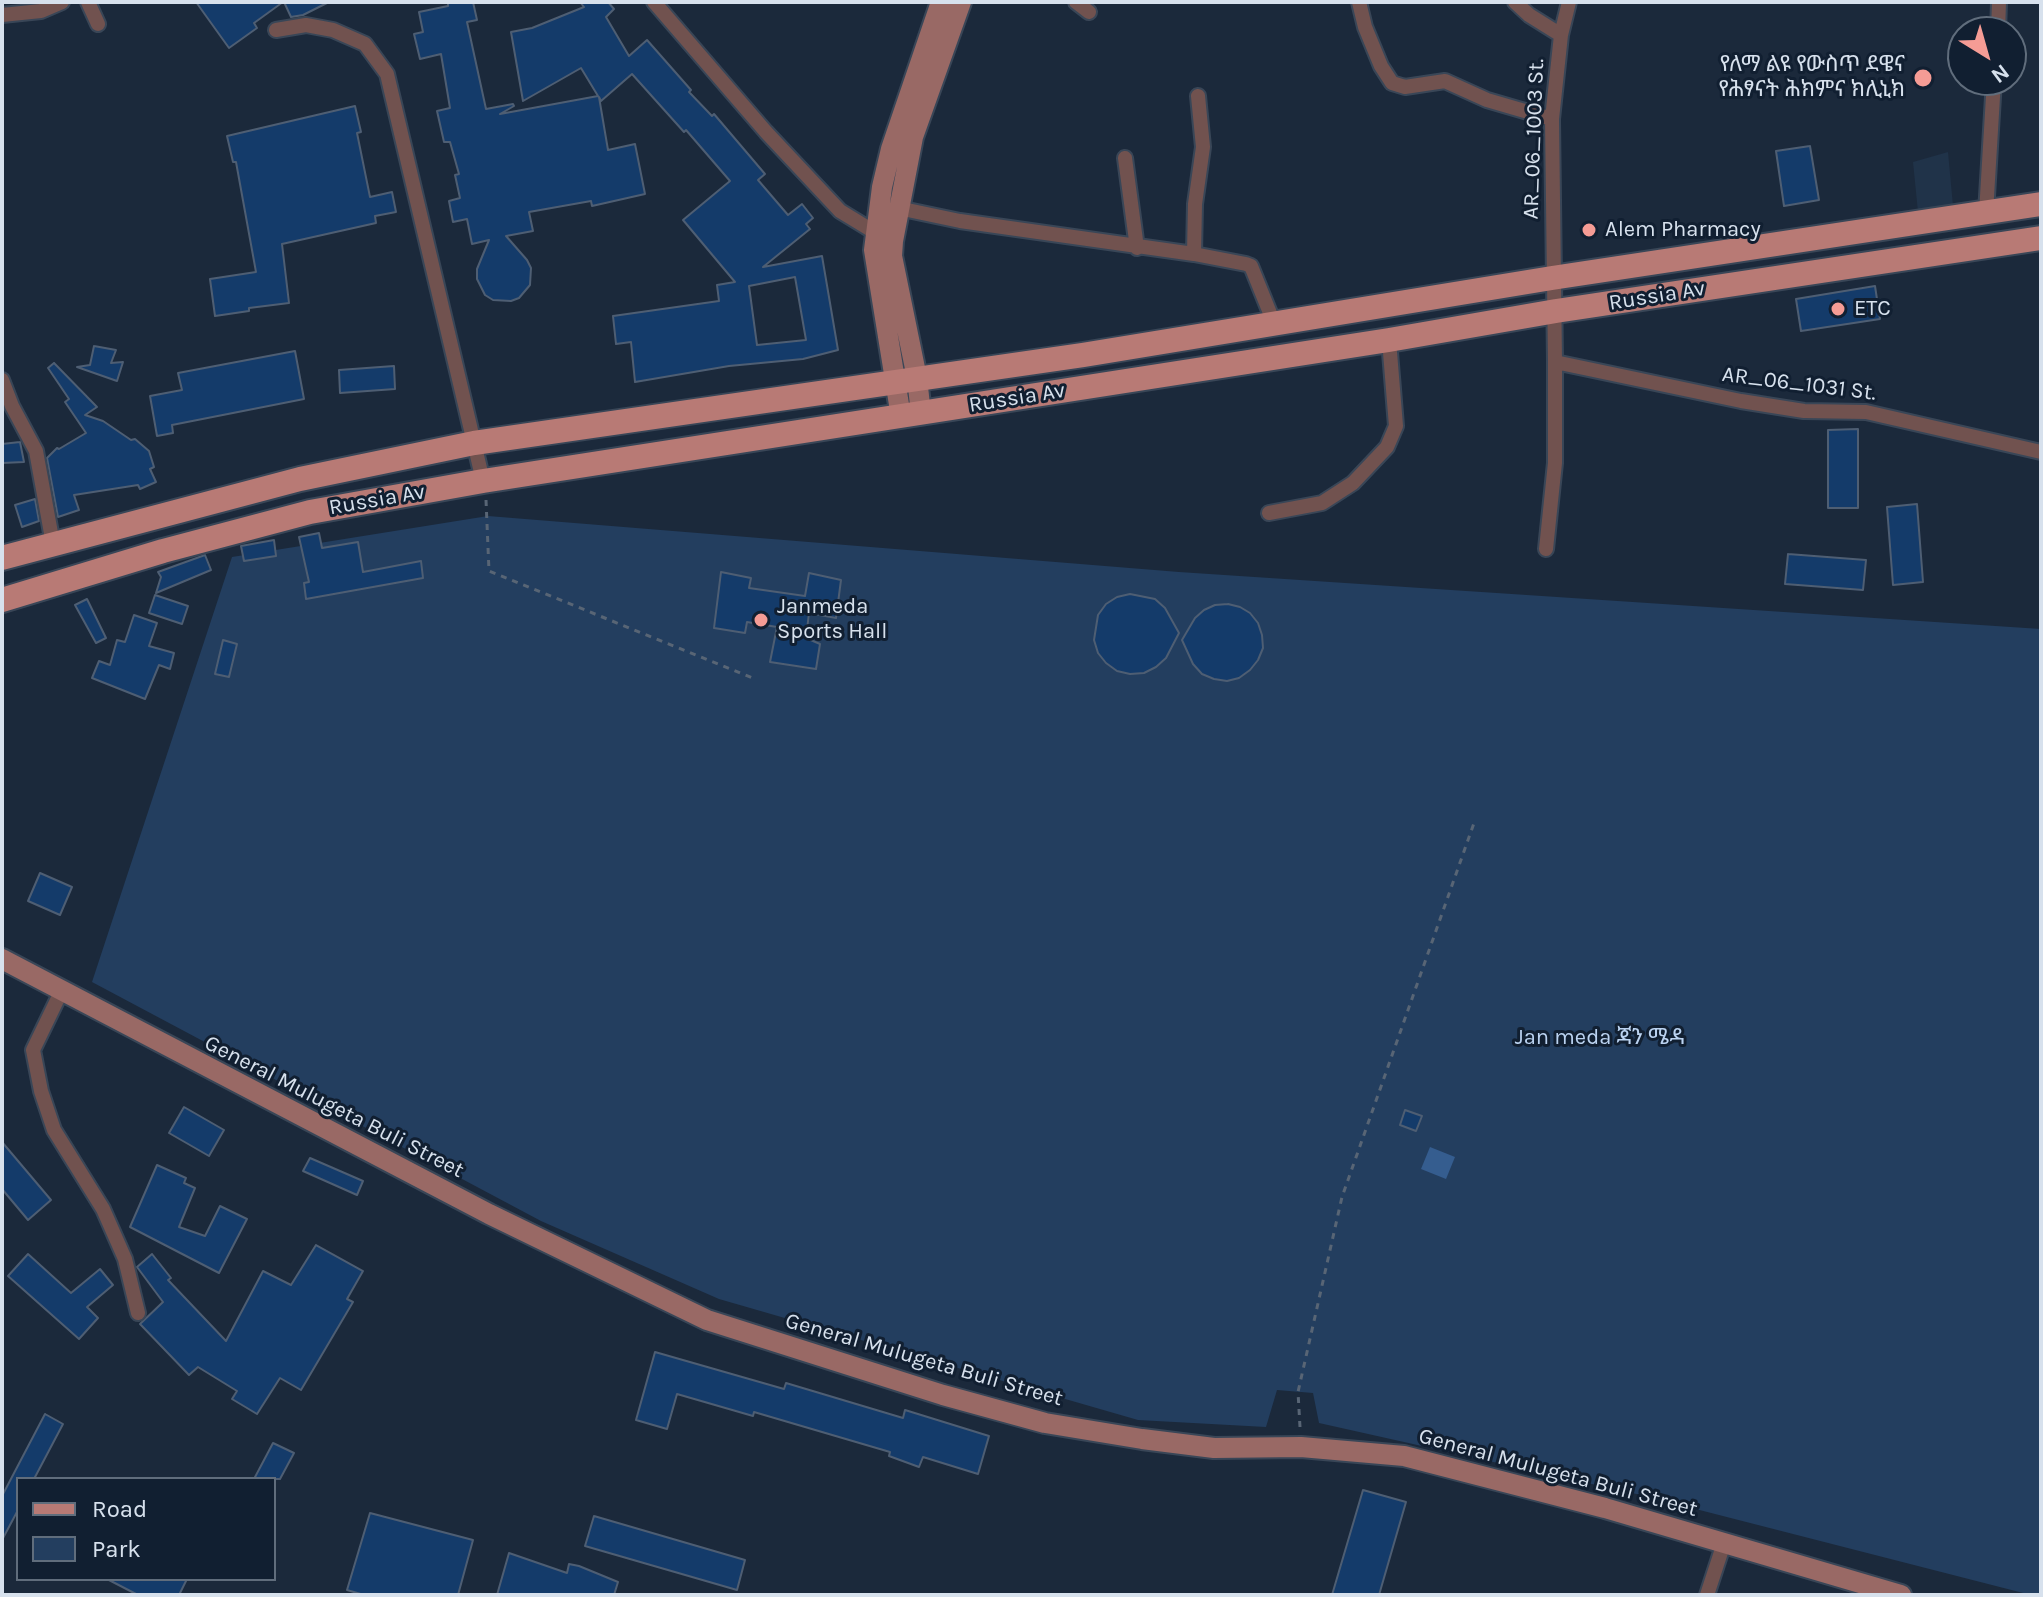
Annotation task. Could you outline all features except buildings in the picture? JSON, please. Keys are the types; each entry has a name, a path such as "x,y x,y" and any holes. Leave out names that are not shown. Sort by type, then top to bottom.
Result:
{"main road":[{"path":"911,415 892,256 884,237 882,187 891,149 941,2"},
{"path":"884,237 898,208 913,137 961,2"},
{"name":"Russia Av","path":"4,558 300,479 474,443 1083,355 1552,278 2041,204"},
{"name":"Russia Av","path":"10,597 163,551 310,512 483,481 1389,340 1556,311 2041,238"},
{"path":"4,558 10,597"},
{"name":"General Mulugeta Buli Street","path":"2,959 489,1214 707,1320 943,1395 1045,1423 1214,1448 1301,1447 1404,1456 1605,1508 1901,1595"}],"street":[{"path":"2,15 41,11 62,2"},
{"path":"88,2 98,24"},
{"path":"654,2 766,132 840,211 884,237"},
{"path":"1076,2 1089,12"},
{"path":"1359,2 1376,53 1392,83 1405,87 1445,81 1487,100 1552,119"},
{"path":"1515,2 1529,15 1561,35"},
{"name":"AR_06_1003 St.","path":"1556,311 1552,278 1552,119 1561,35 1569,2"},
{"path":"276,30 306,25 333,30 365,44 387,74 483,481"},
{"path":"1194,254 1195,204 1203,147 1198,96"},
{"path":"1986,213 1993,96"},
{"path":"1125,158 1137,248"},
{"path":"898,208 960,221 1194,254 1251,266 1274,323"},
{"path":"1546,549 1555,463 1556,311"},
{"path":"1269,513 1322,503 1353,483 1387,447 1396,426 1389,340"},
{"name":"AR_06_1031 St.","path":"1555,362 1804,411 1866,412 2041,452"},
{"path":"2,380 36,451 53,544"},
{"path":"61,992 33,1050 41,1091 54,1130 103,1209 125,1259 138,1313"},
{"path":"1707,1595 1724,1543"}],"path":[{"path":"483,481 488,516 489,571 755,679"},
{"path":"1301,1447 1298,1392 1342,1197 1474,823"}],"shaded area":[{"path":"1948,152 1953,206 1919,222 1913,162"},
{"path":"1430,1147 1455,1157 1446,1179 1421,1169"}],"green space":[{"name":"Jan meda ጃን ሜዳ","path":"488,516 1179,572 2041,629 2041,1595 2031,1595 1641,1495 1319,1423 1313,1393 1277,1390 1266,1427 1138,1420 719,1299 541,1221 92,982 232,557"}],"place":[{"name":"የለማ ልዩ የውስጥ ደዌና የሕፃናት ሕክምና ክሊኒክ","path":"1923,78"},
{"name":"Alem Pharmacy","path":"1589,230"},
{"name":"ETC","path":"1838,309"},
{"name":"Janmeda Sports Hall","path":"761,620"}]}
